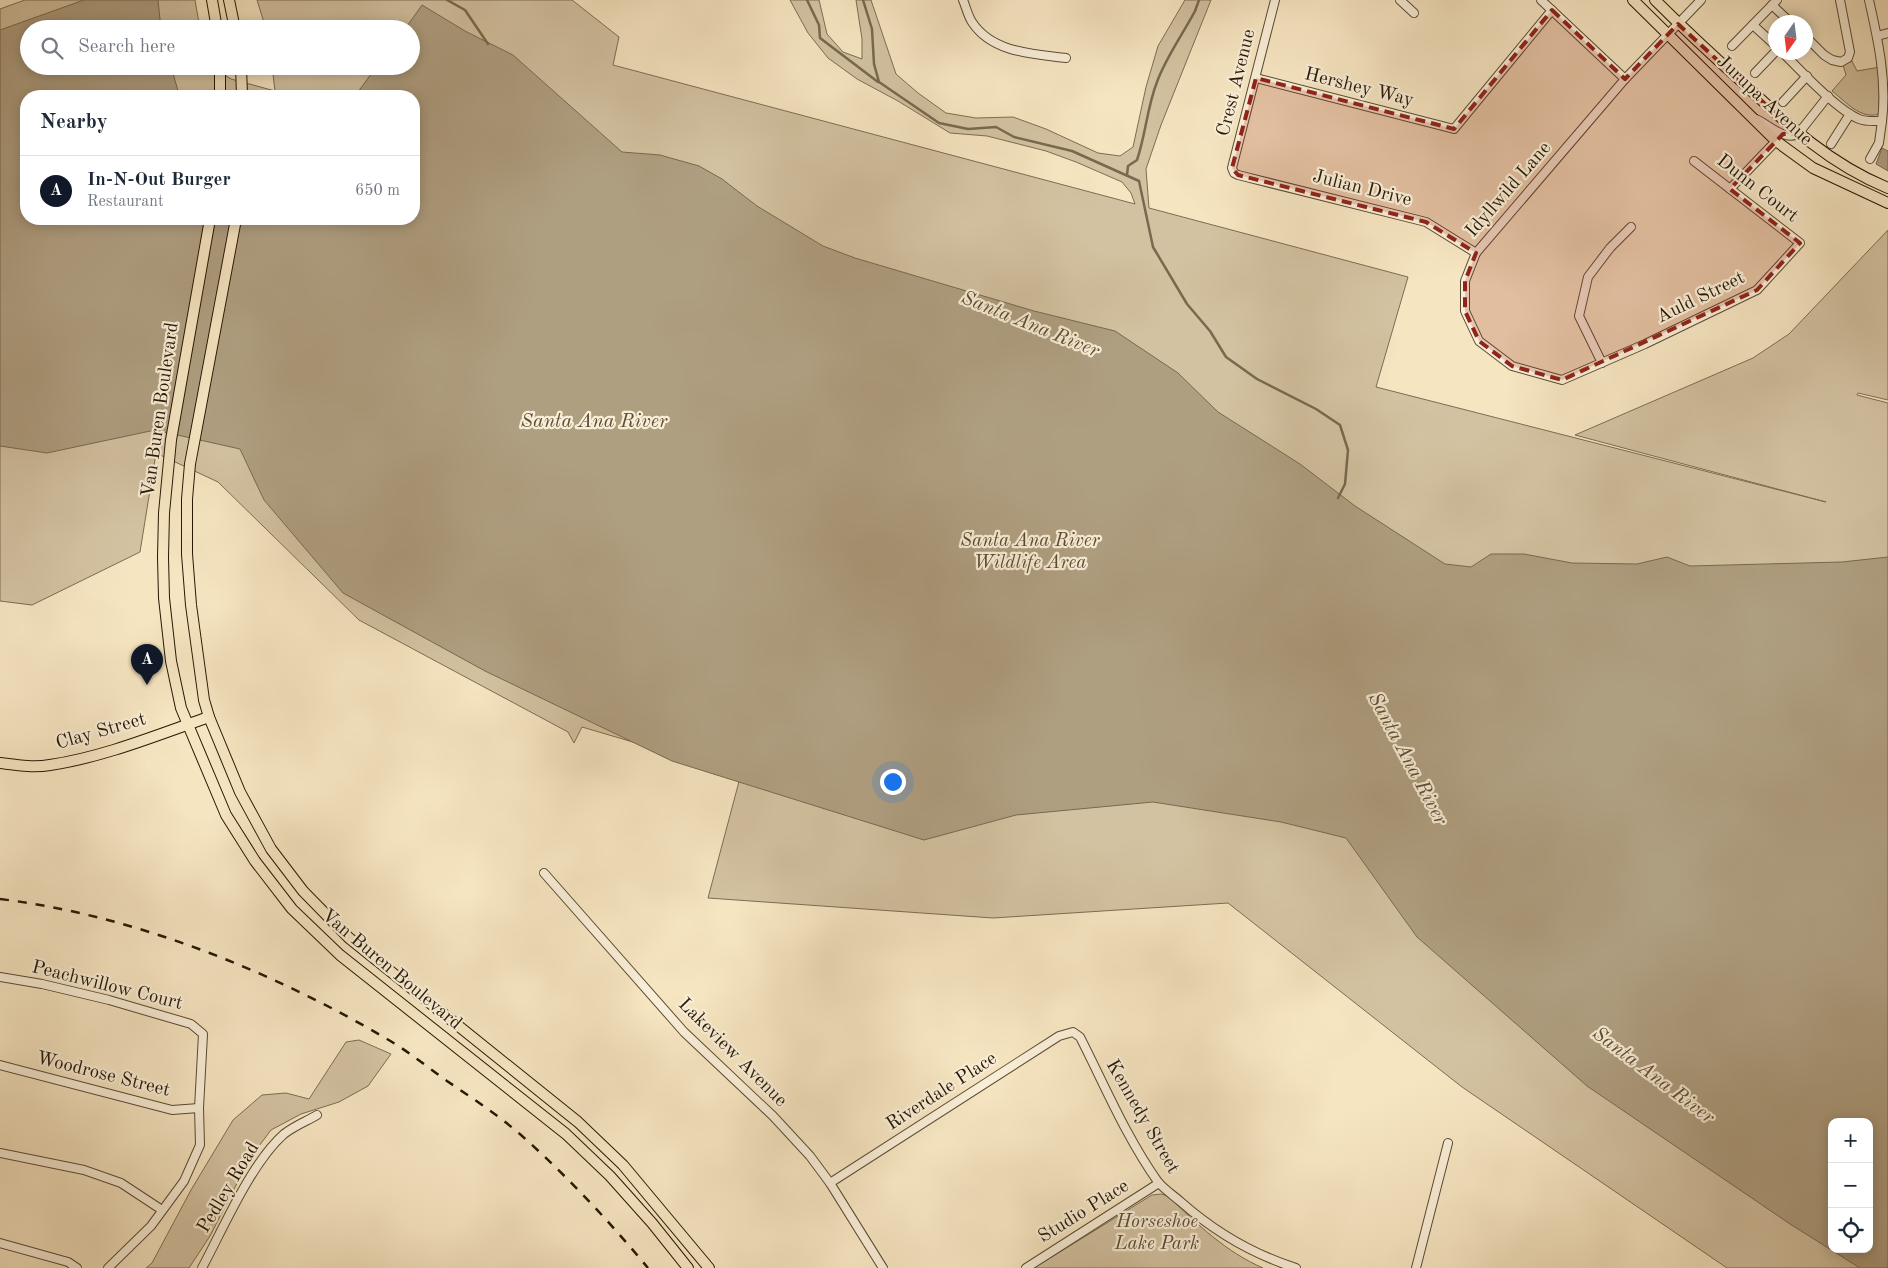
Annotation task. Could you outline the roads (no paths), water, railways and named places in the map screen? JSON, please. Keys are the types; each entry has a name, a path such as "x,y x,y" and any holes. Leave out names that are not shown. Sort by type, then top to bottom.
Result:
{"main road":[{"path":"212,0 215,20"},
{"path":"229,0 233,20"},
{"name":"Jurupa Avenue","path":"1633,0 1776,141 1812,168 1888,203"},
{"name":"Jurupa Avenue","path":"1655,0 1678,24 1798,134 1817,149 1846,167 1866,179 1888,188"},
{"path":"220,75 220,90"},
{"path":"241,75 242,90"},
{"name":"Van Buren Boulevard","path":"209,225 171,440 164,514 164,596 171,661 181,708 226,815 255,861 292,909 340,955 566,1134 610,1176 652,1223 688,1268"},
{"name":"Van Buren Boulevard","path":"235,225 195,440 187,499 187,554 199,666 209,717 240,792 271,849 303,891 349,938 578,1122 622,1165 708,1268"},
{"name":"Clay Street","path":"0,763 31,766 49,765 83,758 209,717"}],"street":[{"path":"963,0 972,22 989,40 1012,50 1066,58"},
{"name":"Crest Avenue","path":"1234,173 1232,168 1275,0"},
{"path":"1400,0 1414,13"},
{"path":"1541,0 1625,79"},
{"name":"Idyllwild Lane","path":"1602,363 1562,380 1512,366 1479,341 1465,311 1465,280 1476,253 1625,79 1701,0"},
{"path":"1813,43 1832,60 1841,62 1848,58 1850,52 1840,0"},
{"path":"1869,0 1885,72 1886,108 1879,143 1870,159"},
{"path":"1732,46 1774,2 1784,15"},
{"name":"Hershey Way","path":"1256,78 1454,129 1552,10"},
{"path":"1753,25 1768,39"},
{"path":"1877,36 1888,33"},
{"path":"1755,73 1768,59"},
{"path":"1790,60 1850,114 1860,119 1882,121"},
{"path":"1784,102 1807,76"},
{"path":"1752,118 1765,123 1785,135 1794,136 1798,134 1828,96"},
{"path":"1831,144 1850,114"},
{"path":"1730,189 1776,141"},
{"path":"1879,143 1888,145"},
{"name":"Dunn Court","path":"1694,160 1800,243"},
{"name":"Julian Drive","path":"1234,173 1426,222 1476,253"},
{"path":"1602,363 1579,316 1588,277 1610,248 1631,227"},
{"name":"Auld Street","path":"1602,363 1757,290 1800,243"},
{"name":"Lakeview Avenue","path":"544,873 684,1032 773,1116 810,1156 830,1183 883,1268"},
{"name":"Peachwillow Court","path":"0,978 42,984 109,1000 191,1024 203,1034 199,1108"},
{"name":"Riverdale Place","path":"830,1183 1059,1036 1073,1032"},
{"name":"Kennedy Street","path":"1073,1032 1080,1037 1109,1099 1159,1183 1199,1218 1224,1236 1249,1250 1296,1268"},
{"name":"Woodrose Street","path":"0,1064 172,1110 199,1108"},
{"path":"108,1268 151,1226 184,1181 200,1145 199,1108"},
{"name":"Pedley Road","path":"202,1268 236,1203 271,1147 286,1133 317,1115"},
{"path":"1416,1268 1448,1143"},
{"path":"0,1153 84,1170 121,1183 162,1210"},
{"name":"Studio Place","path":"1026,1268 1159,1183"},
{"path":"0,1243 68,1262 77,1268"}],"water":[{"name":"Santa Ana River","path":"84,0 158,0 160,20 28,20"},
{"name":"Santa Ana River","path":"422,5 465,31 513,55 622,152 660,155 699,166 722,179 757,206 823,246 855,258 1034,311 1115,331 1178,373 1218,412 1300,464 1355,506 1445,564 1471,567 1491,554 1524,554 1572,563 1637,564 1667,557 1690,566 1842,562 1888,557 1888,1268 1860,1268 1836,1253 1873,1253 1873,1118 1828,1118 1828,1248 1587,1086 1417,937 1346,838 1281,822 1153,802 1016,815 924,840 672,761 485,671 343,593 264,500 240,449 155,430 47,453 0,446 0,30 20,23 20,75 174,75 178,90 20,90 20,225 420,225 420,90 359,90 370,75 420,75 420,20 411,20"},
{"path":"1882,148 1888,151 1888,171 1876,164"}],"waterway":[{"path":"447,0 465,10 488,44"},
{"path":"807,0 819,25 820,38 878,82"},
{"path":"863,0 872,29 874,64 879,82 939,123 968,129 996,127 1014,137 1072,151 1139,181 1153,247 1187,304 1210,331 1226,357 1257,379 1316,409 1340,425 1348,450 1345,484 1338,498"},
{"path":"1127,175 1128,166 1137,160 1151,101 1161,73 1195,11 1199,0"}],"railway":[{"path":"0,899 100,918 151,932 200,949 297,991 387,1039 485,1107 521,1135 587,1199 648,1268"}],"place":[{"name":"In-N-Out Burger","path":"147,685"}],"park label":[{"name":"Santa Ana River Wildlife Area","path":"1030,552"},
{"name":"Horseshoe Lake Park","path":"1157,1233"}]}
